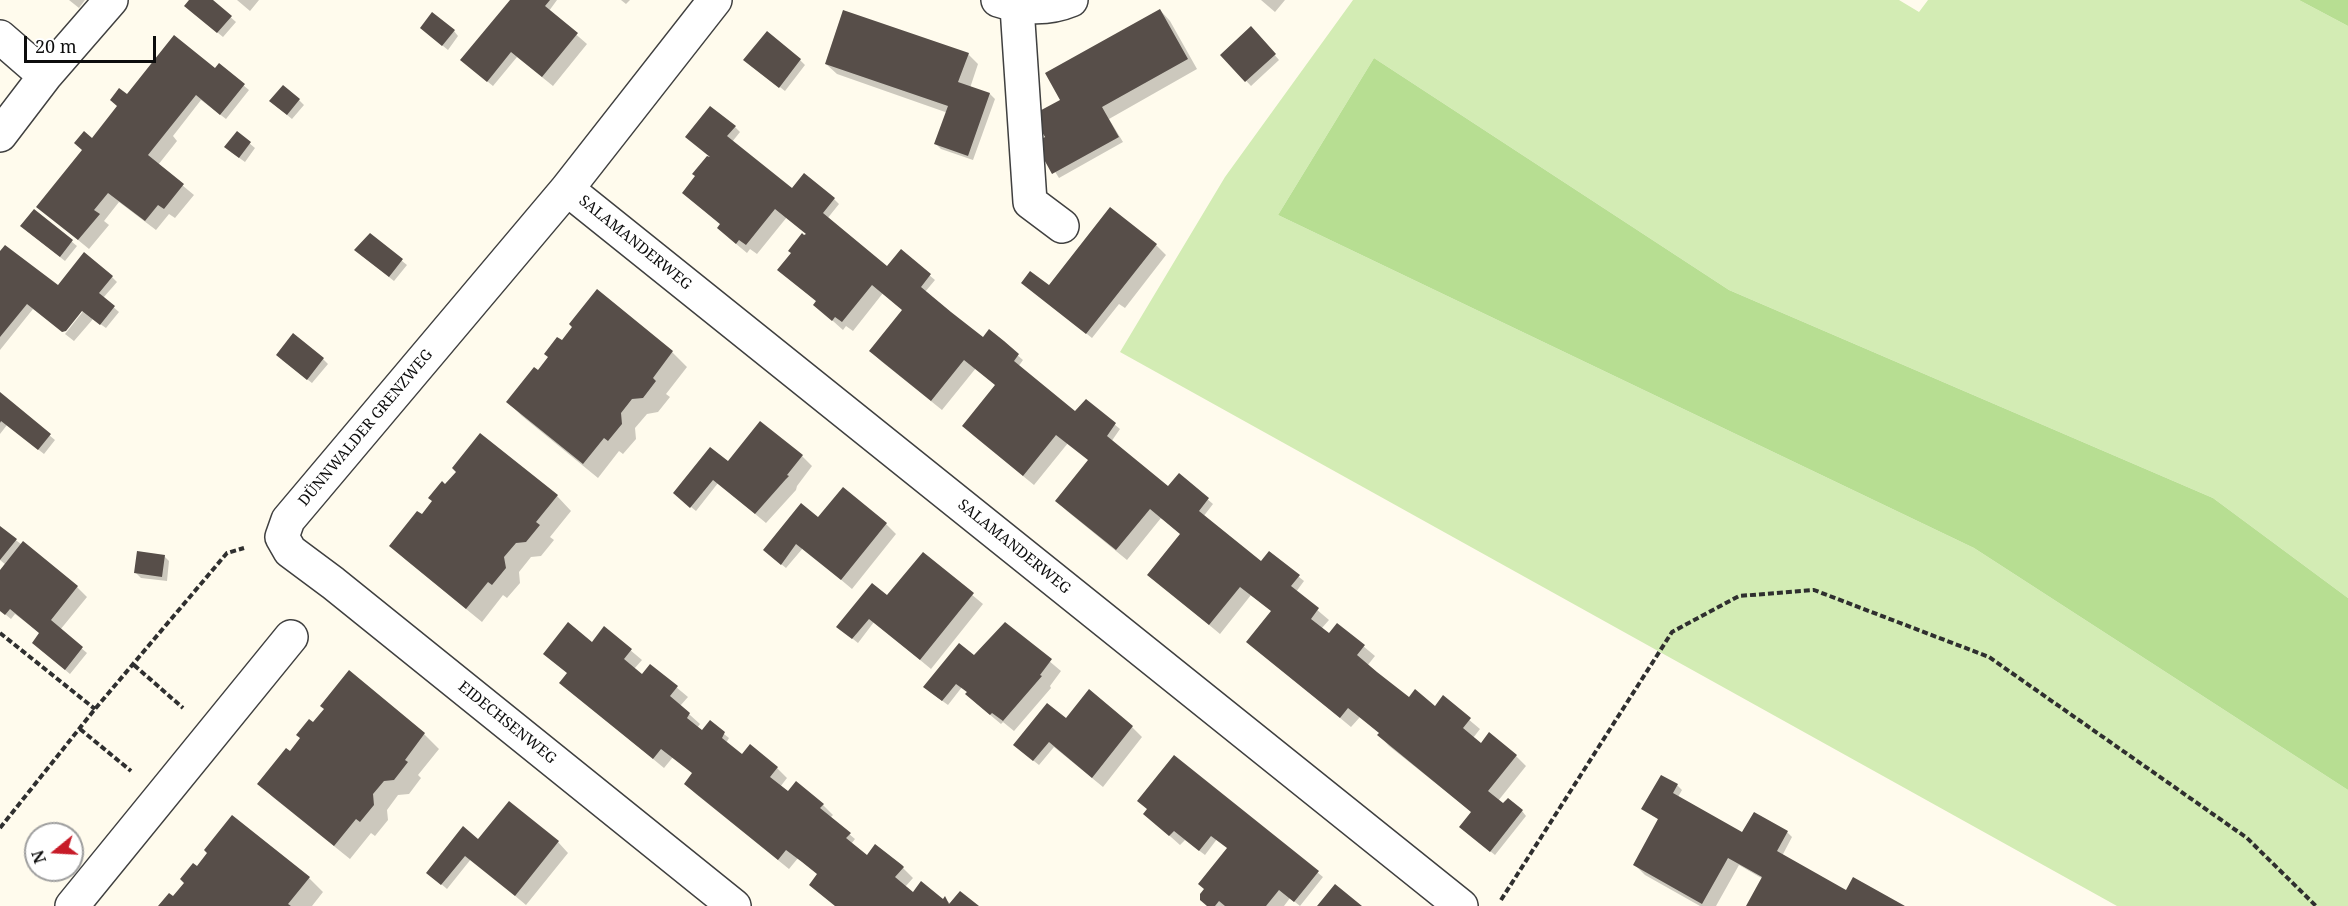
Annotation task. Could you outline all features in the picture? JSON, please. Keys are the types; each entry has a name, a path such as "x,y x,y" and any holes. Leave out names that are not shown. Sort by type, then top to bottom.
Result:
{"street":[{"path":"0,135 45,76 111,0"},
{"name":"DÜNNWALDER GRENZWEG","path":"282,537 288,520 567,189 715,0"},
{"path":"1062,226 1030,202 1008,3 1052,6 1071,0"},
{"path":"0,37 45,76"},
{"name":"SALAMANDERWEG","path":"567,189 1461,906"},
{"name":"EIDECHSENWEG","path":"282,537 290,551 333,583 734,906"},
{"path":"72,906 291,637"}],"path":[{"path":"0,828 95,709 227,553 282,537"},
{"path":"1498,906 1672,632 1739,596 1814,590 1989,657 2247,838 2316,906"},
{"path":"0,633 95,709"},
{"path":"134,664 161,690 213,733"},
{"path":"80,729 161,797"}],"green space":[{"path":"1353,0 1899,0 1919,12 1928,0 2299,0 2348,26 2348,598 2213,498 1729,290 1374,58 1278,215 1974,548 2348,790 2348,906 2117,906 1120,352 1225,177"},
{"path":"2299,0 2348,0 2348,26"},
{"path":"1374,58 1729,290 2213,498 2348,598 2348,790 1974,548 1278,215"}],"building":[{"path":"189,0 213,0 232,16 217,33 184,6"},
{"path":"510,0 550,0 545,6 578,33 542,77 511,52 487,82 460,60"},
{"path":"1160,9 1188,59 1102,107 1119,137 1052,174 1035,143 1045,137 1032,115 1060,100 1045,73"},
{"path":"843,10 969,53 958,82 990,93 968,156 934,144 948,106 825,64"},
{"path":"432,12 455,30 442,46 420,28"},
{"path":"1251,26 1276,54 1245,82 1220,55"},
{"path":"767,31 801,59 779,88 743,60"},
{"path":"174,35 215,68 219,63 245,84 220,115 196,95 148,155 184,184 164,209 158,205 145,221 108,193 94,210 100,214 78,240 36,207 82,150 74,143 84,131 92,138 117,106 110,100 119,88 127,94"},
{"path":"283,85 300,99 287,115 269,101"},
{"path":"710,106 736,126 727,136 792,188 804,173 835,198 823,213 887,266 901,249 931,274 921,287 951,312 983,337 989,329 1019,354 1014,361 1075,411 1086,399 1116,423 1107,436 1168,486 1179,473 1209,498 1199,511 1261,561 1269,551 1300,575 1291,586 1319,608 1311,619 1329,633 1337,623 1365,645 1357,655 1409,697 1415,689 1435,706 1443,695 1471,718 1463,728 1481,743 1489,732 1517,755 1488,791 1503,803 1508,798 1523,810 1490,852 1459,827 1471,812 1377,735 1379,733 1348,708 1340,718 1246,642 1271,611 1240,587 1209,625 1147,575 1180,534 1150,509 1116,550 1055,501 1088,460 1056,435 1023,476 962,426 995,385 964,360 931,401 869,351 902,310 872,285 842,322 835,317 832,321 813,305 816,301 777,270 791,253 788,251 802,233 806,234 775,209 746,245 739,240 736,244 717,228 720,224 682,193 695,176 692,174 707,156 710,157 685,137"},
{"path":"237,131 251,142 239,158 224,147"},
{"path":"1110,207 1157,244 1086,334 1021,283 1030,271 1049,285"},
{"path":"34,209 73,240 60,257 20,226"},
{"path":"370,233 403,259 389,277 354,250"},
{"path":"5,245 58,285 84,252 113,276 99,293 115,306 100,325 82,311 66,331 62,332 27,304 0,337 0,251"},
{"path":"597,289 673,351 653,378 656,381 643,398 632,399 621,413 622,424 608,441 604,438 583,464 506,402 534,367 538,370 548,357 544,354 557,337 562,340 572,327 569,324"},
{"path":"293,333 324,358 307,380 276,355"},
{"path":"0,392 51,434 38,450 1,421 0,423"},
{"path":"760,421 803,455 787,475 789,476 755,514 713,480 690,508 673,493 710,447 728,461"},
{"path":"480,433 558,495 536,522 540,525 526,542 516,543 504,557 506,568 492,585 488,582 466,609 389,546 417,511 422,514 432,501 428,498 442,481 445,484 456,472 452,468"},
{"path":"843,487 887,523 841,580 796,544 781,565 763,550 801,503 818,517"},
{"path":"0,526 17,539 0,560"},
{"path":"23,541 78,586 51,620 83,647 65,670 32,643 39,633 10,609 5,615 0,611 0,570"},
{"path":"137,551 165,555 162,577 134,573"},
{"path":"923,552 974,593 920,660 869,619 852,639 836,627 872,583 887,595"},
{"path":"568,622 592,642 604,626 632,649 624,659 642,674 650,664 678,686 670,696 690,713 687,718 702,730 710,720 725,732 722,738 742,754 750,744 778,767 770,777 788,791 796,781 824,804 820,808 851,833 846,838 867,855 875,844 902,865 904,867 895,877 913,892 921,881 943,899 945,896 949,904 960,891 979,906 835,906 809,885 817,874 786,850 778,860 684,784 692,773 661,749 653,759 559,683 567,673 543,654"},
{"path":"1005,622 1052,659 1040,675 1042,676 1003,721 992,713 990,715 956,684 942,701 923,687 959,643 974,655"},
{"path":"349,670 425,733 405,760 408,762 394,780 384,781 373,794 374,805 360,822 356,819 334,846 257,784 286,748 290,751 300,738 296,735 309,719 313,722 324,709 320,706"},
{"path":"1089,689 1133,726 1092,778 1049,742 1033,761 1013,745 1047,703 1066,718"},
{"path":"1174,755 1319,871 1294,902 1279,890 1266,906 1225,906 1219,901 1215,906 1207,906 1200,900 1200,894 1204,889 1198,884 1227,848 1211,836 1199,851 1174,831 1169,836 1143,814 1147,809 1137,801"},
{"path":"1661,775 1678,784 1673,793 1742,832 1754,812 1788,831 1777,851 1846,890 1853,877 1905,906 1746,906 1762,877 1728,858 1702,904 1633,865 1658,819 1641,809"},
{"path":"509,801 559,841 515,896 465,856 441,885 426,873 463,826 478,839"},
{"path":"232,815 310,877 288,904 291,906 158,906 169,893 173,896 184,883 180,879 193,863 197,866 207,853 204,850"},
{"path":"1335,884 1362,906 1317,906"}]}
